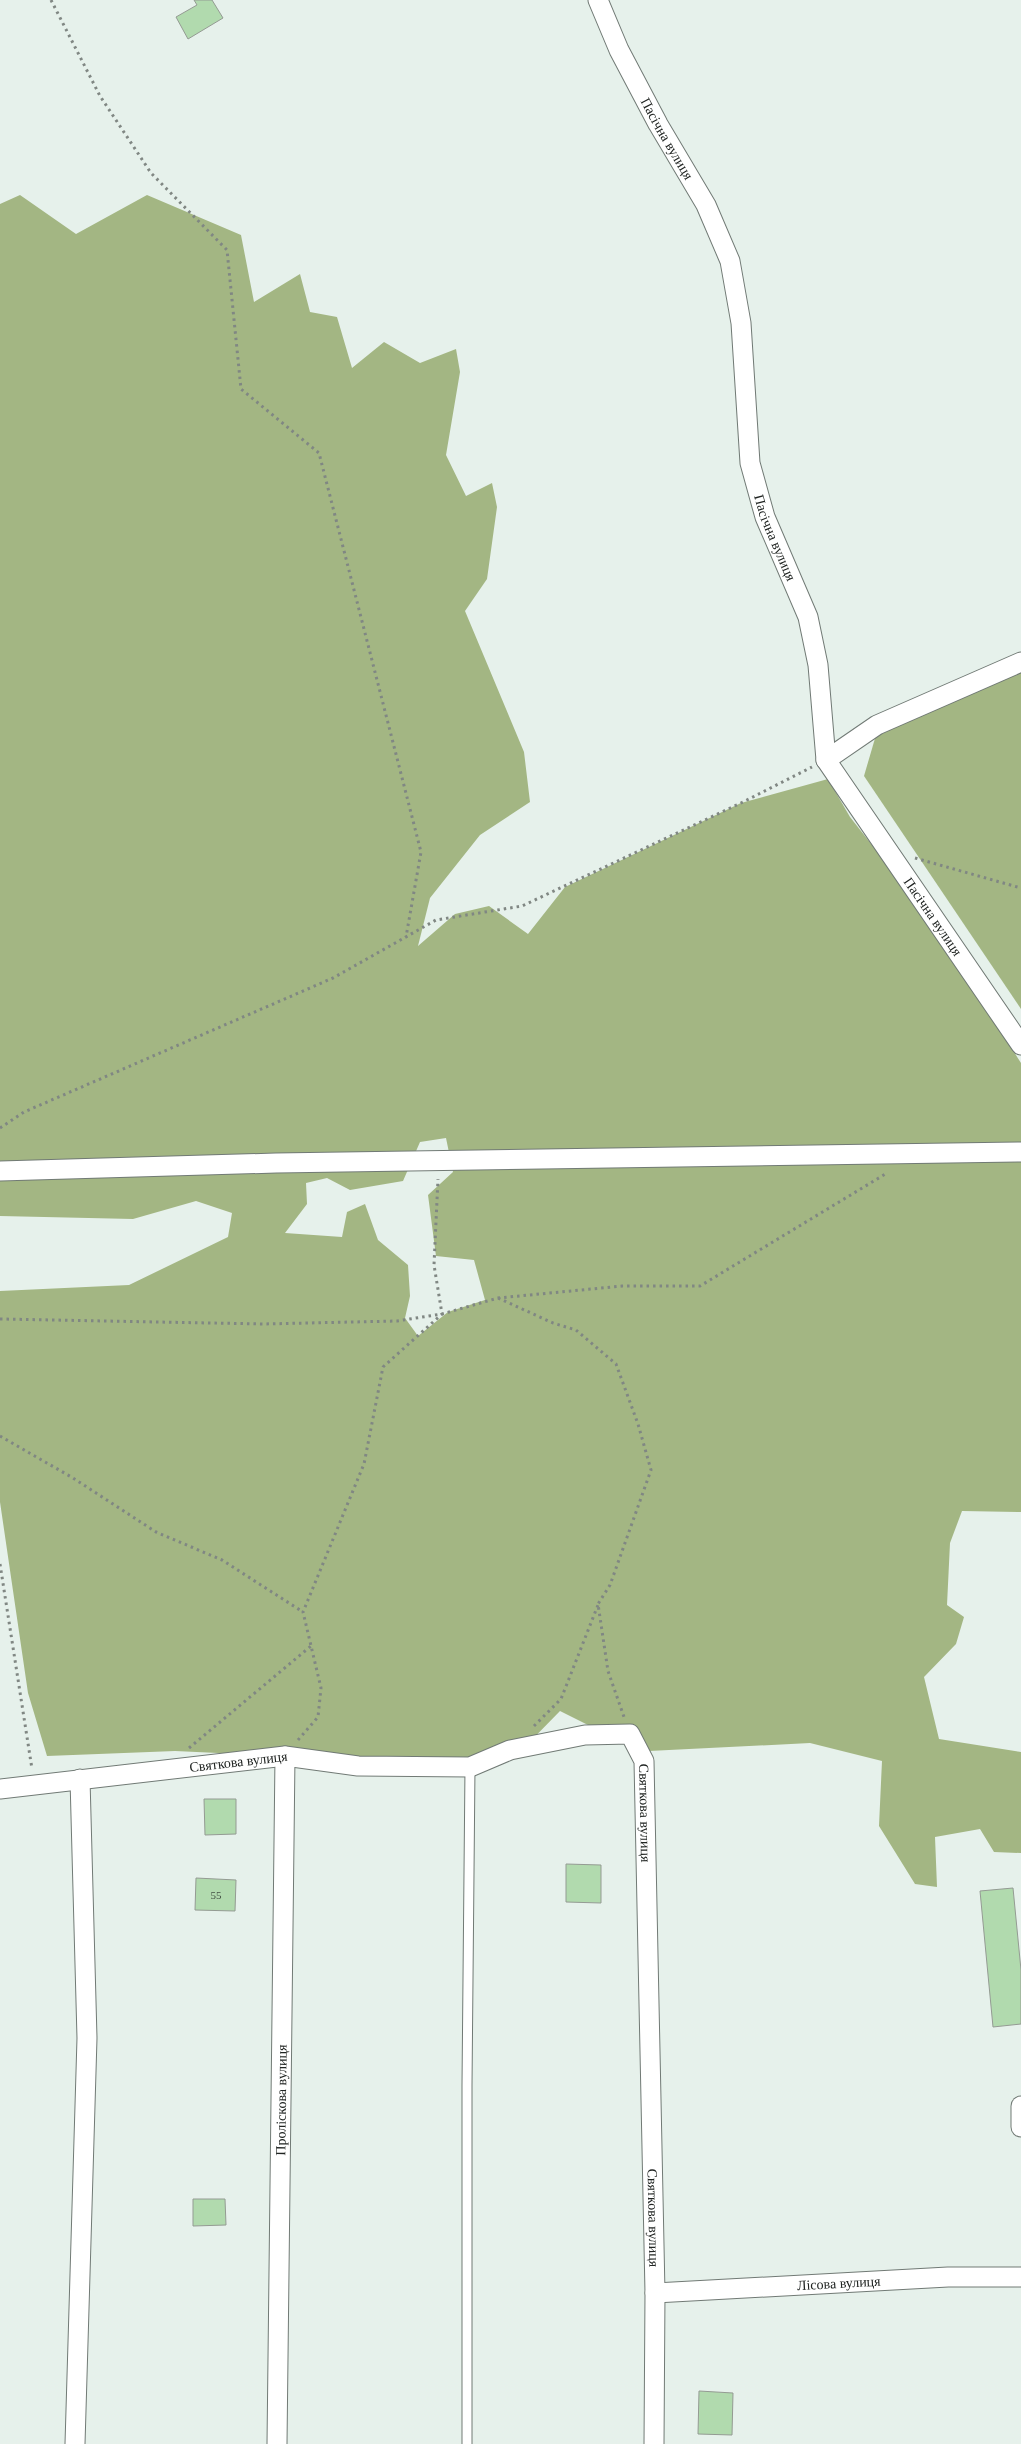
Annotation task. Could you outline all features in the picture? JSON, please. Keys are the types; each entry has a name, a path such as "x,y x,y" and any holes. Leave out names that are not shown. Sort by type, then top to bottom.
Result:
{"street":[{"name":"Пасічна вулиця","path":"598,0 619,50 658,124 706,205 730,261 741,323 750,463 764,517 808,617 818,666 826,760 1021,1045"},
{"path":"826,760 876,725 1021,662"},
{"path":"0,1172 439,1160 1021,1152"},
{"name":"Святкова вулиця","path":"0,1789 285,1756 358,1766 470,1767 510,1750 585,1735 630,1734 644,1761 656,2293 654,2444"},
{"name":"Проліскова вулиця","path":"277,2444 285,1756"},
{"path":"74,2444 87,2038 80,1779"},
{"path":"1021,2106 1021,2127"},
{"name":"Лісова вулиця","path":"656,2293 948,2277 1021,2277"}],"lane":[{"path":"468,2444 467,2075 470,1767"}],"path":[{"path":"51,0 100,96 151,173 227,250 241,389 319,453 421,852 406,937"},
{"path":"0,1128 24,1112 333,978 436,920 522,906 741,803 826,760"},
{"path":"888,850 1021,888"},
{"path":"439,1160 434,1265 442,1314"},
{"path":"0,1319 263,1324 397,1321 442,1314 498,1298 622,1286 700,1286 881,1175"},
{"path":"498,1298 553,1324 576,1330 616,1364 638,1424 651,1470 610,1585 598,1604 561,1699 510,1750"},
{"path":"285,1756 318,1717 321,1688 302,1612 364,1464 383,1367 442,1314"},
{"path":"0,1436 73,1478 156,1532 222,1560 302,1612"},
{"path":"0,1564 35,1784"},
{"path":"598,1604 608,1671 630,1734"},
{"path":"186,1751 311,1646"}],"green space":[{"path":"20,195 76,234 147,195 241,235 254,302 300,274 310,312 337,317 352,368 384,342 420,363 456,349 460,372 446,455 466,496 492,483 497,507 487,579 465,611 524,752 530,802 480,835 430,898 418,946 455,914 489,906 528,934 565,887 741,803 828,779 850,817 919,905 1021,1063 1021,1512 962,1511 950,1543 947,1605 964,1617 956,1644 924,1677 939,1739 1021,1752 1021,1853 994,1852 980,1829 935,1837 937,1887 915,1884 879,1826 882,1761 810,1743 649,1751 614,1738 560,1711 514,1758 322,1760 285,1756 175,1751 47,1756 28,1693 0,1502 0,1291 129,1285 228,1237 232,1213 196,1201 133,1219 0,1216 0,204","holes":["446,1138 453,1172 428,1195 436,1256 474,1260 485,1300 448,1312 418,1336 405,1318 410,1296 408,1265 378,1240 365,1204 347,1212 342,1237 285,1233 307,1204 306,1183 327,1178 350,1190 403,1181 420,1142"]},
{"path":"1021,672 1021,1009 864,776 876,735"}],"building":[{"path":"194,0 212,0 223,18 188,39 176,17 197,5"},
{"path":"204,1799 236,1799 236,1834 205,1835"},
{"path":"566,1864 601,1865 601,1903 566,1902"},
{"path":"196,1878 236,1880 235,1911 195,1910"},
{"path":"1013,1888 1021,1970 1021,2024 993,2027 980,1891"},
{"path":"193,2199 225,2199 226,2225 193,2226"},
{"path":"699,2391 733,2393 732,2435 698,2434"}]}
